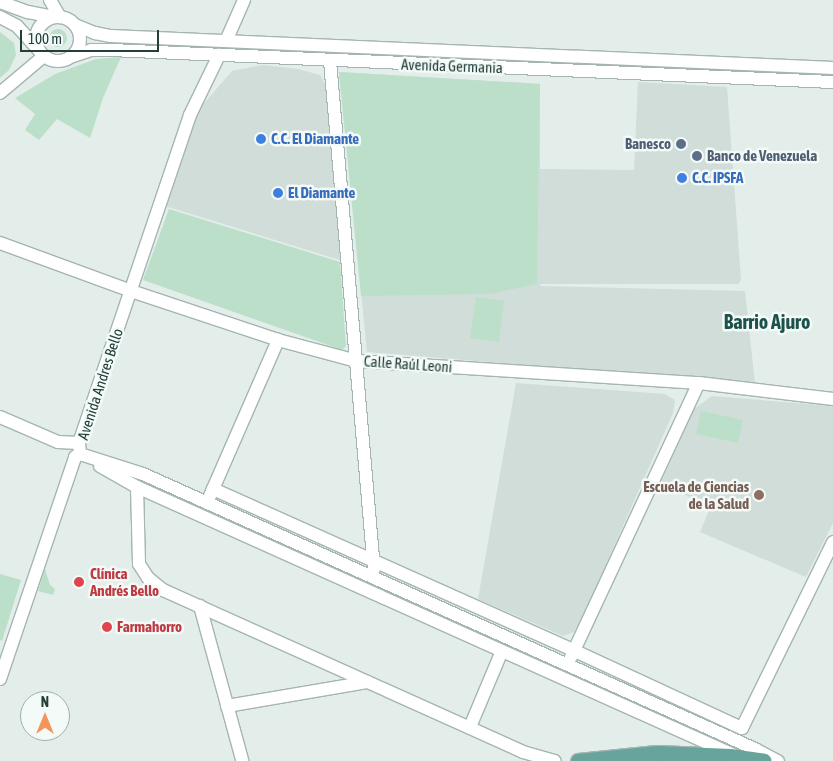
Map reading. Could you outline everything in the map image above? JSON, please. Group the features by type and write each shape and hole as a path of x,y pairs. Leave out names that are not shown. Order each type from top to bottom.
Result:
{"main road":[{"path":"578,761 657,753 764,761"}],"street":[{"path":"50,0 57,17"},
{"path":"226,41 244,0"},
{"path":"0,2 28,12 57,17 75,25 80,41 72,56 56,61 41,52 17,26 0,18"},
{"path":"41,52 36,38 40,27 57,17"},
{"name":"Avenida Germania","path":"75,25 102,35 833,68"},
{"name":"Avenida Germania","path":"72,56 100,50 833,82"},
{"path":"0,93 41,52"},
{"name":"Avenida Andres Bello","path":"0,680 190,115 219,55"},
{"path":"330,61 374,561 373,578"},
{"name":"Calle Raúl Leoni","path":"0,242 131,291 278,340 357,360 699,383 833,399"},
{"path":"207,503 278,340"},
{"path":"566,664 575,651 699,383"},
{"path":"0,417 78,451 143,474 778,761"},
{"path":"78,451 137,488 742,759"},
{"path":"137,488 140,564 148,578 162,590 523,752 555,761"},
{"path":"213,489 742,728 833,542"},
{"path":"200,606 242,760"},
{"path":"470,727 502,651"},
{"path":"227,706 368,682"}],"shaded area":[{"path":"263,65 298,69 320,75 329,91 343,261 165,206 200,108 232,71"},
{"path":"339,72 540,84 540,169 634,170 638,82 727,87 741,280 738,284 541,284 540,286 745,291 755,384 367,352"},
{"path":"516,383 665,394 675,400 673,413 588,605 574,632 563,636 478,599"},
{"name":"Escuela de Ciencias de la Salud","path":"712,396 833,406 833,523 806,577 700,532 710,508 661,482 694,409"}],"green space":[{"path":"54,29 62,29 67,34 65,45 54,47 49,42 49,34"},
{"path":"0,32 14,43 16,55 9,70 0,78"},
{"path":"121,57 103,98 90,138 57,119 39,140 25,130 35,114 15,98 55,74 96,59"},
{"path":"339,72 540,84 537,284 489,294 361,296"},
{"path":"169,209 340,262 346,346 342,350 143,280"},
{"path":"476,297 504,301 499,342 470,338"},
{"path":"701,411 743,420 738,443 696,434"},
{"path":"45,569 50,585 55,589 53,595 38,591"},
{"path":"0,574 21,580 2,641 0,640"}],"place":[{"name":"C.C. El Diamante","path":"261,139"},
{"name":"Banesco","path":"681,144"},
{"name":"Banco de Venezuela","path":"697,156"},
{"name":"C.C. IPSFA","path":"682,178"},
{"name":"El Diamante","path":"278,193"},
{"name":"Escuela de Ciencias de la Salud","path":"759,495"},
{"name":"Clínica Andrés Bello","path":"79,582"},
{"name":"Farmahorro","path":"107,627"}],"district":[{"name":"Barrio Ajuro","path":"767,321"}]}
